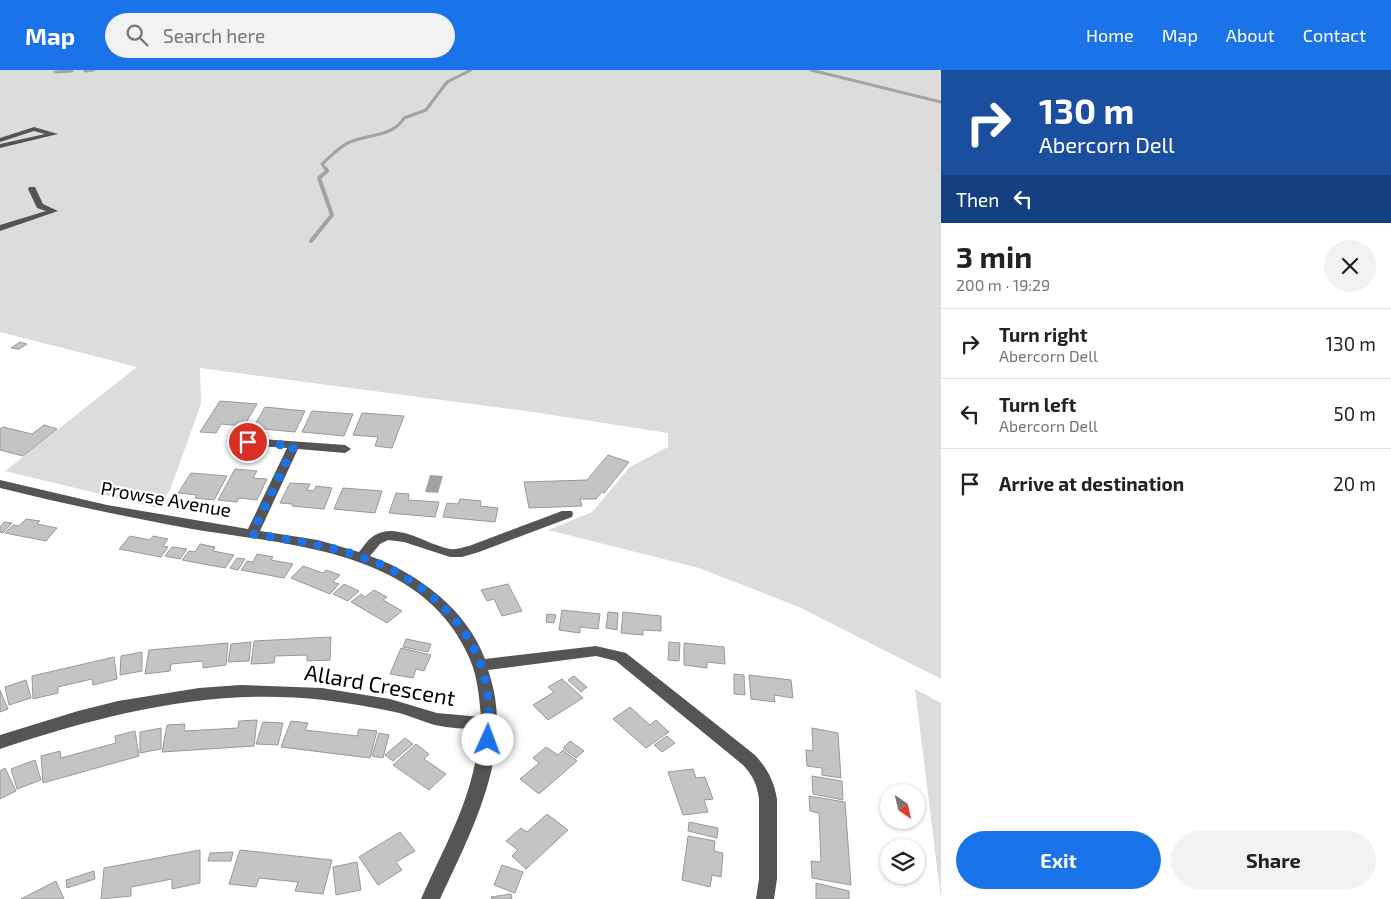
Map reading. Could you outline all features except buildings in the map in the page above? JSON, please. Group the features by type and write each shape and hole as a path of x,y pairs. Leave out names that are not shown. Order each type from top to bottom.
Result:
{"street":[{"path":"0,140 34,129 54,134 0,146"},
{"path":"0,228 54,211 40,206 38,198 32,189"},
{"path":"248,442 345,450"},
{"path":"252,534 294,446"},
{"name":"Prowse Avenue","path":"0,484 62,500 136,515 310,542 362,557 408,579 442,606 469,640 482,665 490,723 486,757 478,789 467,819 430,899"},
{"path":"362,557 375,541 390,536 430,545 450,553 459,553 567,514"},
{"path":"482,665 596,651 621,657 749,760 758,771 766,786 768,800 768,879 765,899"},
{"name":"Allard Crescent","path":"0,742 42,726 112,707 163,699 246,691 322,694 391,706 436,718 462,722 490,723"}],"shaded area":[{"path":"0,70 941,70 941,679 799,607 699,568 548,530 592,512 630,467 668,447 668,433 533,412 200,368 201,404 170,490 158,508 5,471 137,367 0,332"},
{"path":"430,475 443,476 438,493 425,492"},
{"path":"915,689 941,703 941,899"}],"waterway":[{"path":"85,71 94,70"},
{"path":"327,171 322,164 343,146 357,139 387,132 404,118 426,110 447,82 471,70"},
{"path":"811,70 941,102"},
{"path":"55,72 72,71"},
{"path":"311,241 332,215 319,178 327,171"}],"route":[{"path":"248,442 294,446 252,534 310,542 338,549 390,569 424,590 458,623 482,665 490,723 488,740"}]}
